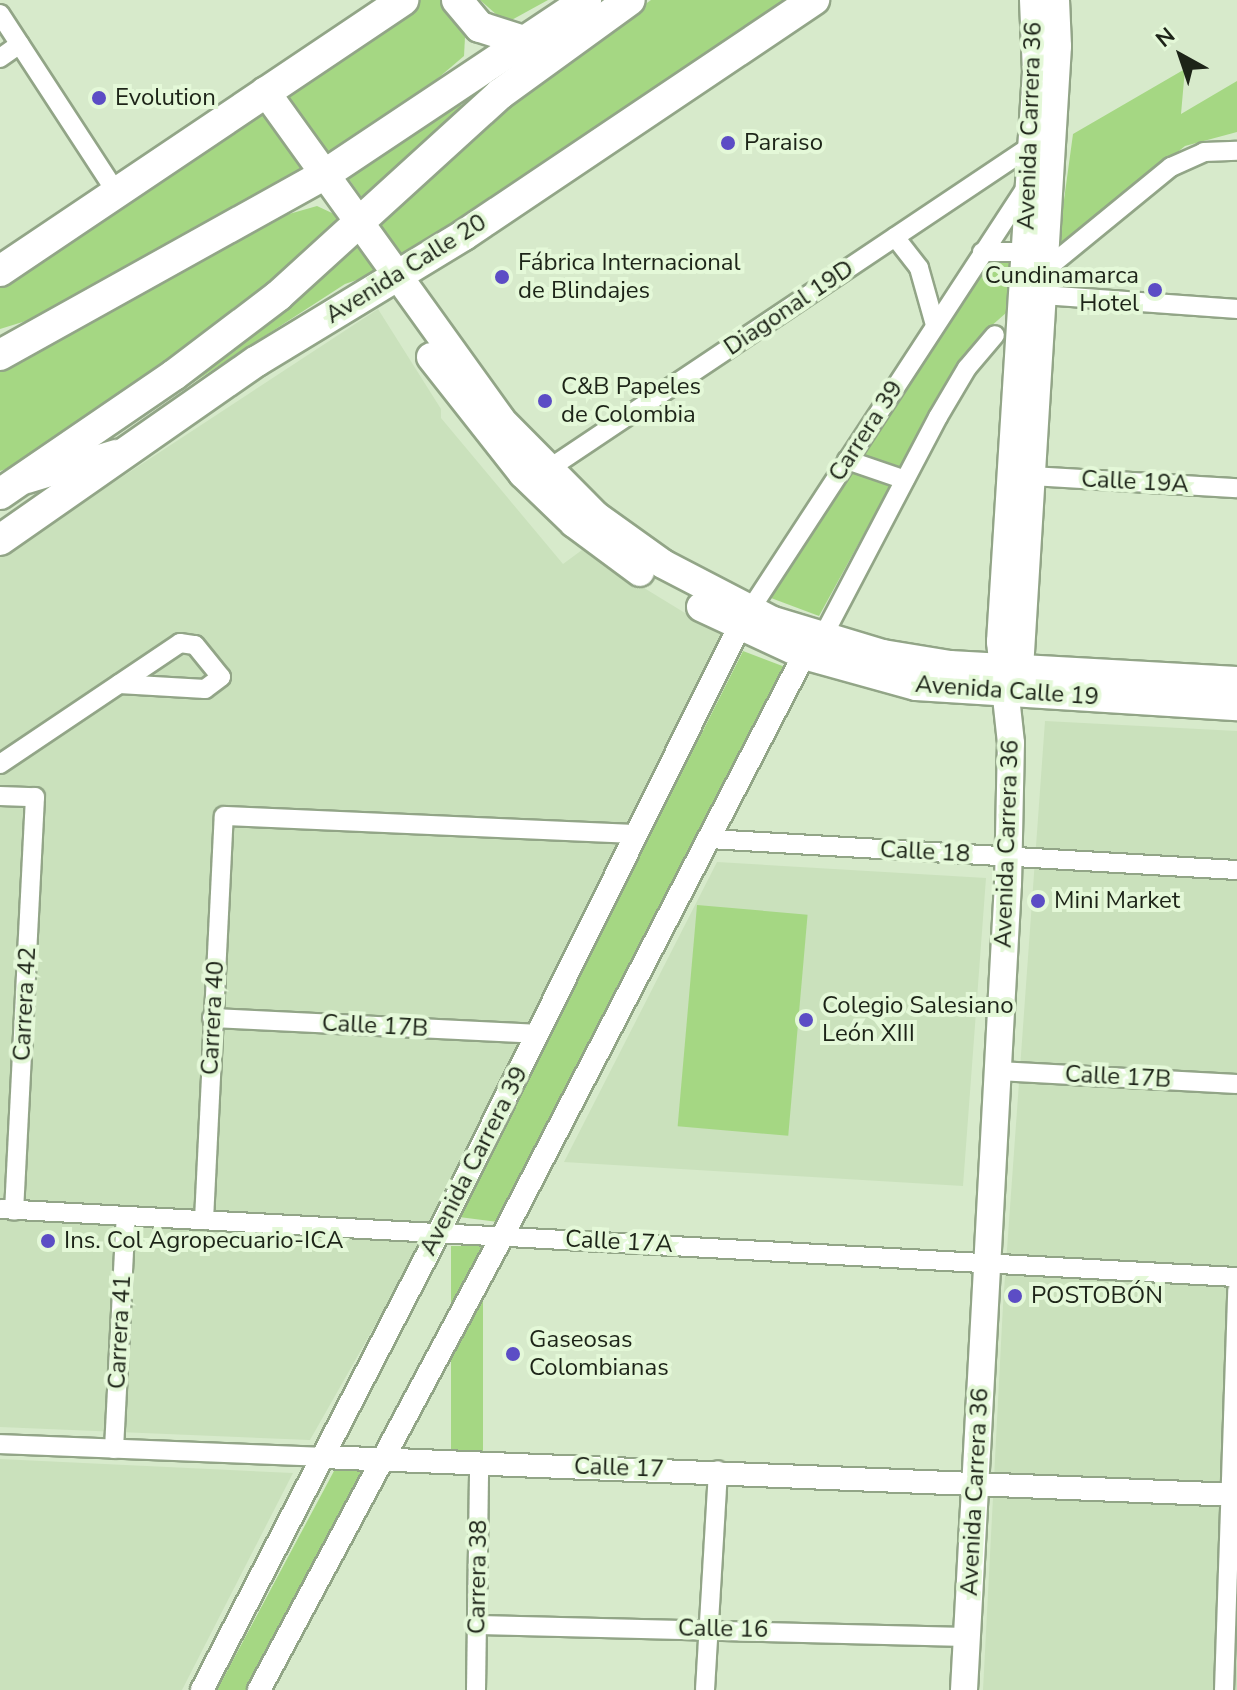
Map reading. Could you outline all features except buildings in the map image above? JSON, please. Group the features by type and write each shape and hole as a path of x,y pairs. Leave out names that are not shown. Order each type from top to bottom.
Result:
{"highway":[{"path":"0,271 403,0"},
{"path":"457,0 486,31 524,41"},
{"path":"0,355 324,175 586,0"},
{"name":"Avenida Calle 20","path":"5,488 197,359 359,224 500,94 630,0"},
{"name":"Avenida Calle 20","path":"0,540 281,345 386,283 814,0"},
{"path":"0,335 56,324"},
{"path":"131,448 197,359"}],"main road":[{"name":"Avenida Carrera 36","path":"1009,677 1032,476 1034,272 1029,184 1033,0"},
{"name":"Avenida Carrera 36","path":"964,1690 998,1071 1011,743 1009,677 1034,272 1058,46 1056,0"},
{"path":"265,91 359,224 396,307 483,429 565,515 642,573 744,619"},
{"path":"386,283 547,470 627,540 744,619"},
{"path":"5,488 131,448"},
{"name":"Avenida Calle 19","path":"744,619 813,646 1009,677 1237,706"},
{"name":"Avenida Calle 19","path":"1009,677 1237,681"}],"street":[{"path":"0,14 116,192"},
{"path":"0,58 20,44"},
{"name":"Diagonal 19D","path":"547,470 1031,146"},
{"path":"1034,272 1171,167 1204,152 1237,151"},
{"name":"Carrera 39","path":"744,619 1029,184"},
{"path":"895,237 919,268 935,325"},
{"path":"982,252 1034,272 1237,309"},
{"path":"259,1690 384,1460 813,646 967,368 995,335"},
{"path":"847,460 905,480"},
{"name":"Calle 19A","path":"1032,476 1237,488"},
{"name":"Avenida Carrera 39","path":"202,1690 439,1232 744,619"},
{"path":"0,764 119,684 189,642 221,677 205,689 119,684"},
{"name":"Carrera 42","path":"0,796 35,797 7,1209"},
{"name":"Carrera 40","path":"204,1220 224,816 637,834"},
{"name":"Calle 18","path":"710,839 1237,870"},
{"name":"Calle 17B","path":"212,1018 537,1034"},
{"name":"Calle 17B","path":"998,1071 1237,1084"},
{"name":"Calle 17A","path":"7,1209 1237,1277"},
{"name":"Carrera 41","path":"114,1449 126,1216"},
{"path":"1224,1690 1234,1495 1237,1290"},
{"name":"Calle 17","path":"0,1444 479,1464 718,1470 1234,1495"},
{"name":"Carrera 38","path":"476,1690 479,1464"},
{"path":"705,1690 718,1470"},
{"name":"Calle 16","path":"478,1625 709,1628 967,1637"}],"shaded area":[{"path":"378,309 441,409 441,418 563,564 582,550 721,635 437,1216 310,1440 0,1427 0,557"},
{"path":"1045,721 1237,731 1237,1690 983,1690 1003,1305"},
{"name":"Colegio Salesiano León XIII","path":"717,862 986,878 963,1186 564,1162"},
{"path":"0,1459 293,1473 182,1690 0,1690"}],"green space":[{"path":"420,0 440,0 465,37 464,56 396,114 326,158 282,94"},
{"path":"480,0 548,0 506,23"},
{"path":"651,0 795,0 404,266 378,225 501,110"},
{"path":"1185,69 1181,114 1237,81 1237,132 1185,146 1057,251 1073,134"},
{"path":"458,101 465,110 365,202 346,175"},
{"path":"259,108 304,172 42,316 0,329 0,279"},
{"path":"317,206 347,220 192,346 22,464 0,471 0,367 282,216"},
{"path":"356,246 377,273 345,284 191,384"},
{"path":"1005,257 1016,259 1015,305 981,335 942,391 819,616 771,598 970,284 990,264"},
{"path":"743,651 785,667 498,1222 459,1217"},
{"path":"697,905 808,915 788,1136 678,1126"},
{"path":"451,1246 483,1246 483,1461 451,1461"},
{"path":"363,1469 246,1690 217,1690 334,1471"}],"place":[{"name":"Evolution","path":"99,98"},
{"name":"Paraiso","path":"728,143"},
{"name":"Fábrica Internacional de Blindajes","path":"502,277"},
{"name":"Cundinamarca Hotel","path":"1155,290"},
{"name":"C&B Papeles de Colombia","path":"545,401"},
{"name":"Mini Market","path":"1038,901"},
{"name":"Colegio Salesiano León XIII","path":"806,1020"},
{"name":"Ins. Col Agropecuario-ICA","path":"48,1241"},
{"name":"POSTOBÓN","path":"1015,1296"},
{"name":"Gaseosas Colombianas","path":"513,1354"}]}
